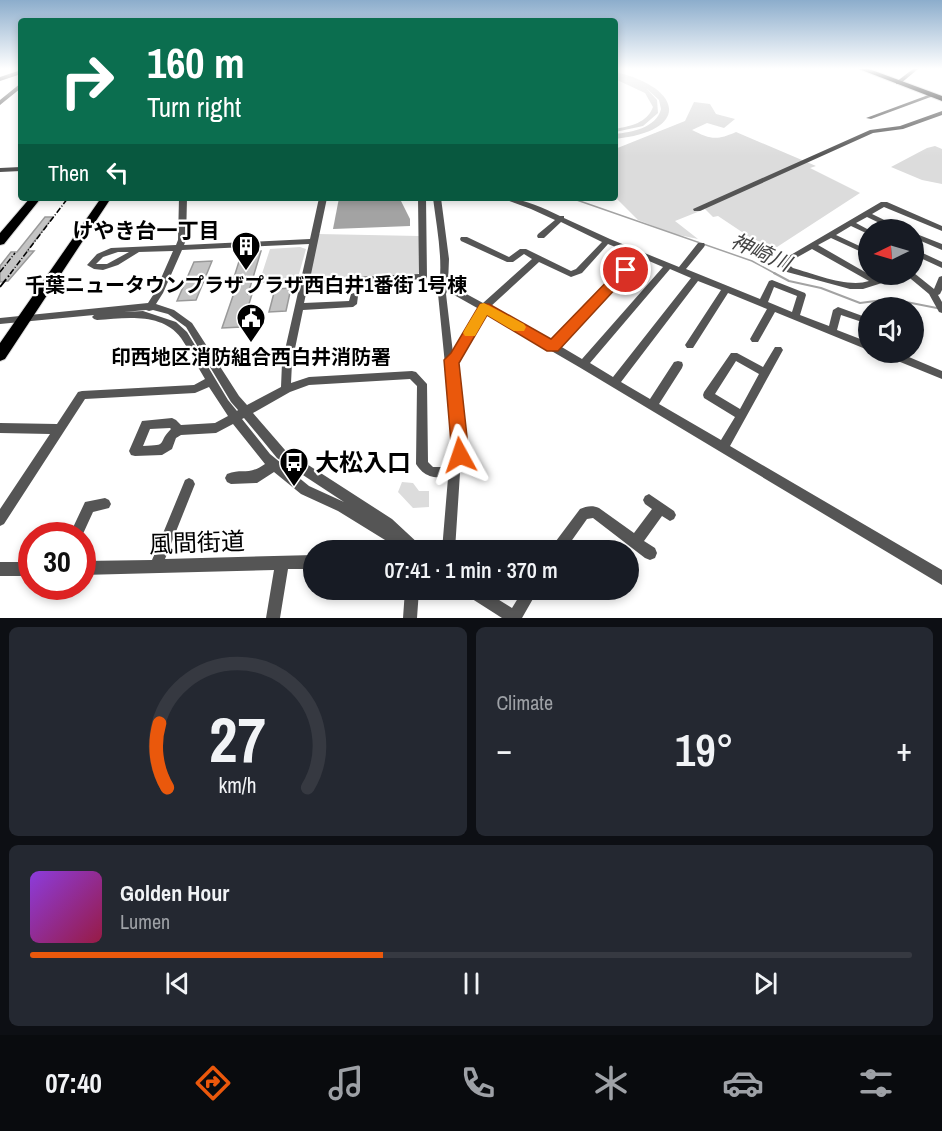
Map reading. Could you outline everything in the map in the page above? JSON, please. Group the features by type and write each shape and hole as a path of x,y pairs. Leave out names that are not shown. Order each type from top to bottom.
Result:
{"highway":[{"path":"0,241 33,201"},
{"path":"0,355 21,320 104,201"}],"street":[{"path":"869,118 925,98"},
{"path":"697,209 872,131 901,128 942,113"},
{"path":"0,178 4,170"},
{"path":"147,310 179,248 183,232 183,201"},
{"path":"286,389 287,363 322,201"},
{"path":"304,282 423,277 422,201"},
{"path":"437,201 442,235 444,285 442,294 460,455 454,473 450,540"},
{"path":"513,201 561,219 640,255 858,342"},
{"path":"865,285 850,286 790,270 781,263 884,204 942,229"},
{"path":"866,214 877,219"},
{"path":"541,236 561,219"},
{"path":"850,223 858,227"},
{"path":"831,235 858,248"},
{"path":"464,239 510,260 523,251 571,274 579,271 607,241"},
{"path":"924,239 942,247"},
{"path":"137,250 104,267 97,268 91,265 96,257 104,252 128,248 137,250 313,241"},
{"path":"680,270 701,245"},
{"path":"812,245 858,271"},
{"path":"553,347 640,255"},
{"path":"924,257 942,265"},
{"path":"451,360 456,357 484,308 538,258"},
{"path":"583,364 668,266"},
{"path":"614,382 697,277"},
{"path":"932,292 937,292 942,279"},
{"path":"755,339 768,305 772,283 802,296 795,316"},
{"path":"444,285 614,382 942,578"},
{"path":"923,285 932,292 942,310"},
{"path":"690,345 726,289"},
{"path":"299,307 353,304 354,296"},
{"path":"147,310 180,330 211,381 241,415 281,454 388,523 405,540"},
{"path":"0,321 42,316 147,310 171,312 189,325 235,399 241,415 266,458 305,490 342,507 398,540"},
{"path":"832,331 838,310 858,317"},
{"path":"723,448 778,350"},
{"path":"741,415 708,395 734,356 764,372"},
{"path":"914,363 942,375"},
{"path":"652,405 678,365"},
{"path":"179,430 216,428 286,389 309,381 412,375 422,384 422,464 431,472 454,473"},
{"path":"0,520 82,395 195,389 211,381"},
{"path":"0,428 60,429"},
{"path":"231,478 257,477 274,465"},
{"path":"156,566 189,484"},
{"path":"638,540 665,511 649,500"},
{"path":"82,522 89,506 105,504"},
{"path":"565,540 585,513 595,512 633,540"},
{"path":"639,544 650,553"},
{"path":"273,618 282,562"},
{"name":"風間街道","path":"96,568 303,562"},
{"path":"0,569 18,569"},
{"path":"410,618 411,600"},
{"path":"486,600 514,618 525,600"}],"shaded area":[{"path":"648,98 657,100 658,113 643,126 618,131 618,128 643,120 653,107"},
{"path":"657,98 665,98 669,108 667,118 657,127 640,134 618,138 618,133 642,128 654,121 661,109"},
{"path":"694,102 710,104 716,114 735,119 724,128 707,123 692,130 713,138 736,132 816,166 810,168 860,193 777,247 754,240 718,216 713,217 705,209 675,221 698,239 674,234 638,220 618,200 618,148 685,121"},
{"path":"935,146 942,149 942,184 922,180 891,167 927,148"},
{"path":"338,201 401,201 410,219 410,226 333,229"},
{"path":"318,234 419,236 419,273 416,275 311,280 308,277"},
{"path":"300,247 306,249 297,281 259,283 270,249"},
{"path":"402,482 413,483 419,491 429,491 429,507 413,508 398,492"}],"building":[{"path":"45,217 53,217 27,251 34,251 8,281 0,282 0,266 11,252 17,252"},
{"path":"261,251 248,294 252,294 242,327 222,328 235,290 230,290 242,252"},
{"path":"212,261 196,300 177,301 194,262"},
{"path":"291,288 286,311 269,312 275,289"}],"waterway":[{"name":"神崎川","path":"580,201 752,261 776,274"},
{"name":"神崎川","path":"774,273 789,281 821,288 860,303 891,299 942,309"}],"railway":[{"path":"10,274 66,201"},
{"path":"0,272 15,253"},
{"path":"0,287 11,273"}],"slow traffic":[{"path":"470,333 484,308 519,327"}],"place":[{"name":"千葉ニュータウンプラザプラザ西白井1番街 1号棟","path":"246,272"},
{"name":"印西地区消防組合西白井消防署","path":"251,344"},
{"name":"大松入口","path":"294,488"}],"district":[{"name":"けやき台一丁目","path":"146,230"}],"route":[{"path":"460,455 451,360 456,357 484,308 553,347 626,270"}]}
